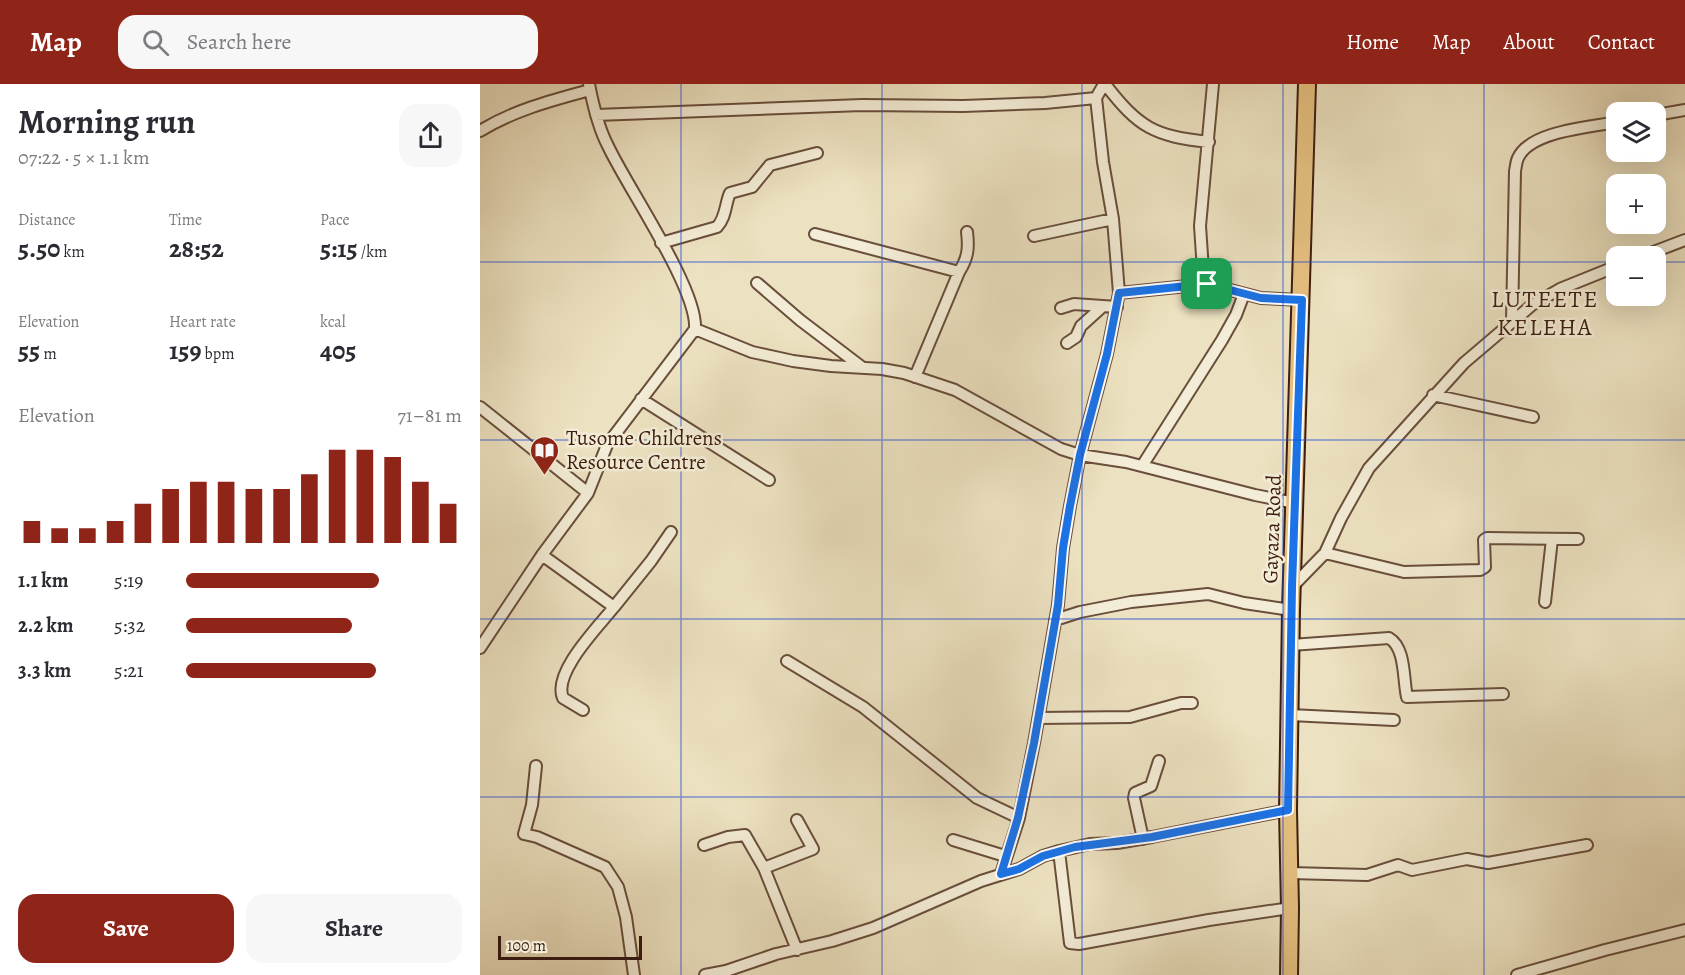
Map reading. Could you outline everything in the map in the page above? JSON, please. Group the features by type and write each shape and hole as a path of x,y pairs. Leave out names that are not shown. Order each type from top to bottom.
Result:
{"main road":[{"name":"Gayaza Road","path":"1289,975 1288,810 1291,610 1307,84"}],"street":[{"path":"1001,874 1018,818 1039,718 1058,605 1063,548 1080,455 1119,293 1113,219 1103,162 1096,98 1105,84 1132,117 1149,128 1179,138 1209,142"},
{"path":"1207,284 1203,270 1200,226 1213,84"},
{"path":"480,131 493,123 590,87 596,115 607,145 662,243 689,297 696,320 695,329 608,445 588,493 542,555 480,648"},
{"path":"596,115 862,105 963,106 1045,103 1096,98"},
{"path":"1666,113 1685,110"},
{"path":"1512,321 1515,171 1518,157 1537,139 1606,124"},
{"path":"662,243 717,227 723,221 725,205 730,193 752,188 770,165 817,153"},
{"path":"1034,236 1113,219"},
{"path":"915,377 959,272 966,261 969,248 967,232"},
{"path":"815,234 959,272"},
{"path":"1666,247 1685,240"},
{"path":"1292,587 1325,554 1341,518 1369,468 1464,363 1532,305 1560,289 1606,270"},
{"path":"757,283 800,320 864,369"},
{"path":"1119,293 1207,284 1261,298 1302,300"},
{"path":"1142,466 1222,340 1236,315 1244,294"},
{"path":"1061,308 1074,304 1116,307"},
{"path":"1067,343 1076,337 1081,326 1102,307"},
{"path":"695,329 752,352 793,361 882,369 915,377 955,390 1061,449 1295,503"},
{"path":"1434,395 1533,417"},
{"path":"641,399 769,480"},
{"path":"480,407 588,493"},
{"path":"583,710 563,698 561,682 575,656 651,561 671,532"},
{"path":"1325,554 1404,572 1480,570 1485,567 1484,540 1487,538 1578,539"},
{"path":"1545,602 1552,538"},
{"path":"542,555 614,607"},
{"path":"1055,620 1080,612 1131,602 1208,594 1244,603 1291,610"},
{"path":"1291,645 1389,638 1397,645 1407,697 1503,694"},
{"path":"787,661 863,707 977,798 1018,818"},
{"path":"1039,718 1130,717 1181,703 1191,703"},
{"path":"1290,715 1394,720"},
{"path":"1143,839 1134,798 1135,793 1151,786 1159,760"},
{"path":"536,766 532,805 524,834 537,837 605,867 618,887 626,916 634,975"},
{"path":"705,975 726,971 776,954 832,941 873,928 1059,851 1090,844 1143,839 1288,810"},
{"path":"764,868 813,849 798,820"},
{"path":"704,845 728,837 746,835 764,868 797,950"},
{"path":"952,840 1005,856"},
{"path":"1290,873 1367,875 1398,865 1412,870 1467,859 1488,863 1587,845"},
{"path":"1059,851 1070,943 1079,944 1290,908"},
{"path":"1517,975 1685,930"}],"place":[{"name":"Tusome Childrens Resource Centre","path":"545,476"}],"district":[{"name":"LUTEETE KELEHA","path":"1545,313"}],"route":[{"path":"1207,284 1261,298 1302,300 1292,587 1288,810 1152,837 1075,847 1043,856 1019,869 1001,874 1018,818 1034,743 1058,605 1063,548 1070,506 1080,455 1107,354 1119,293 1207,284"}]}
